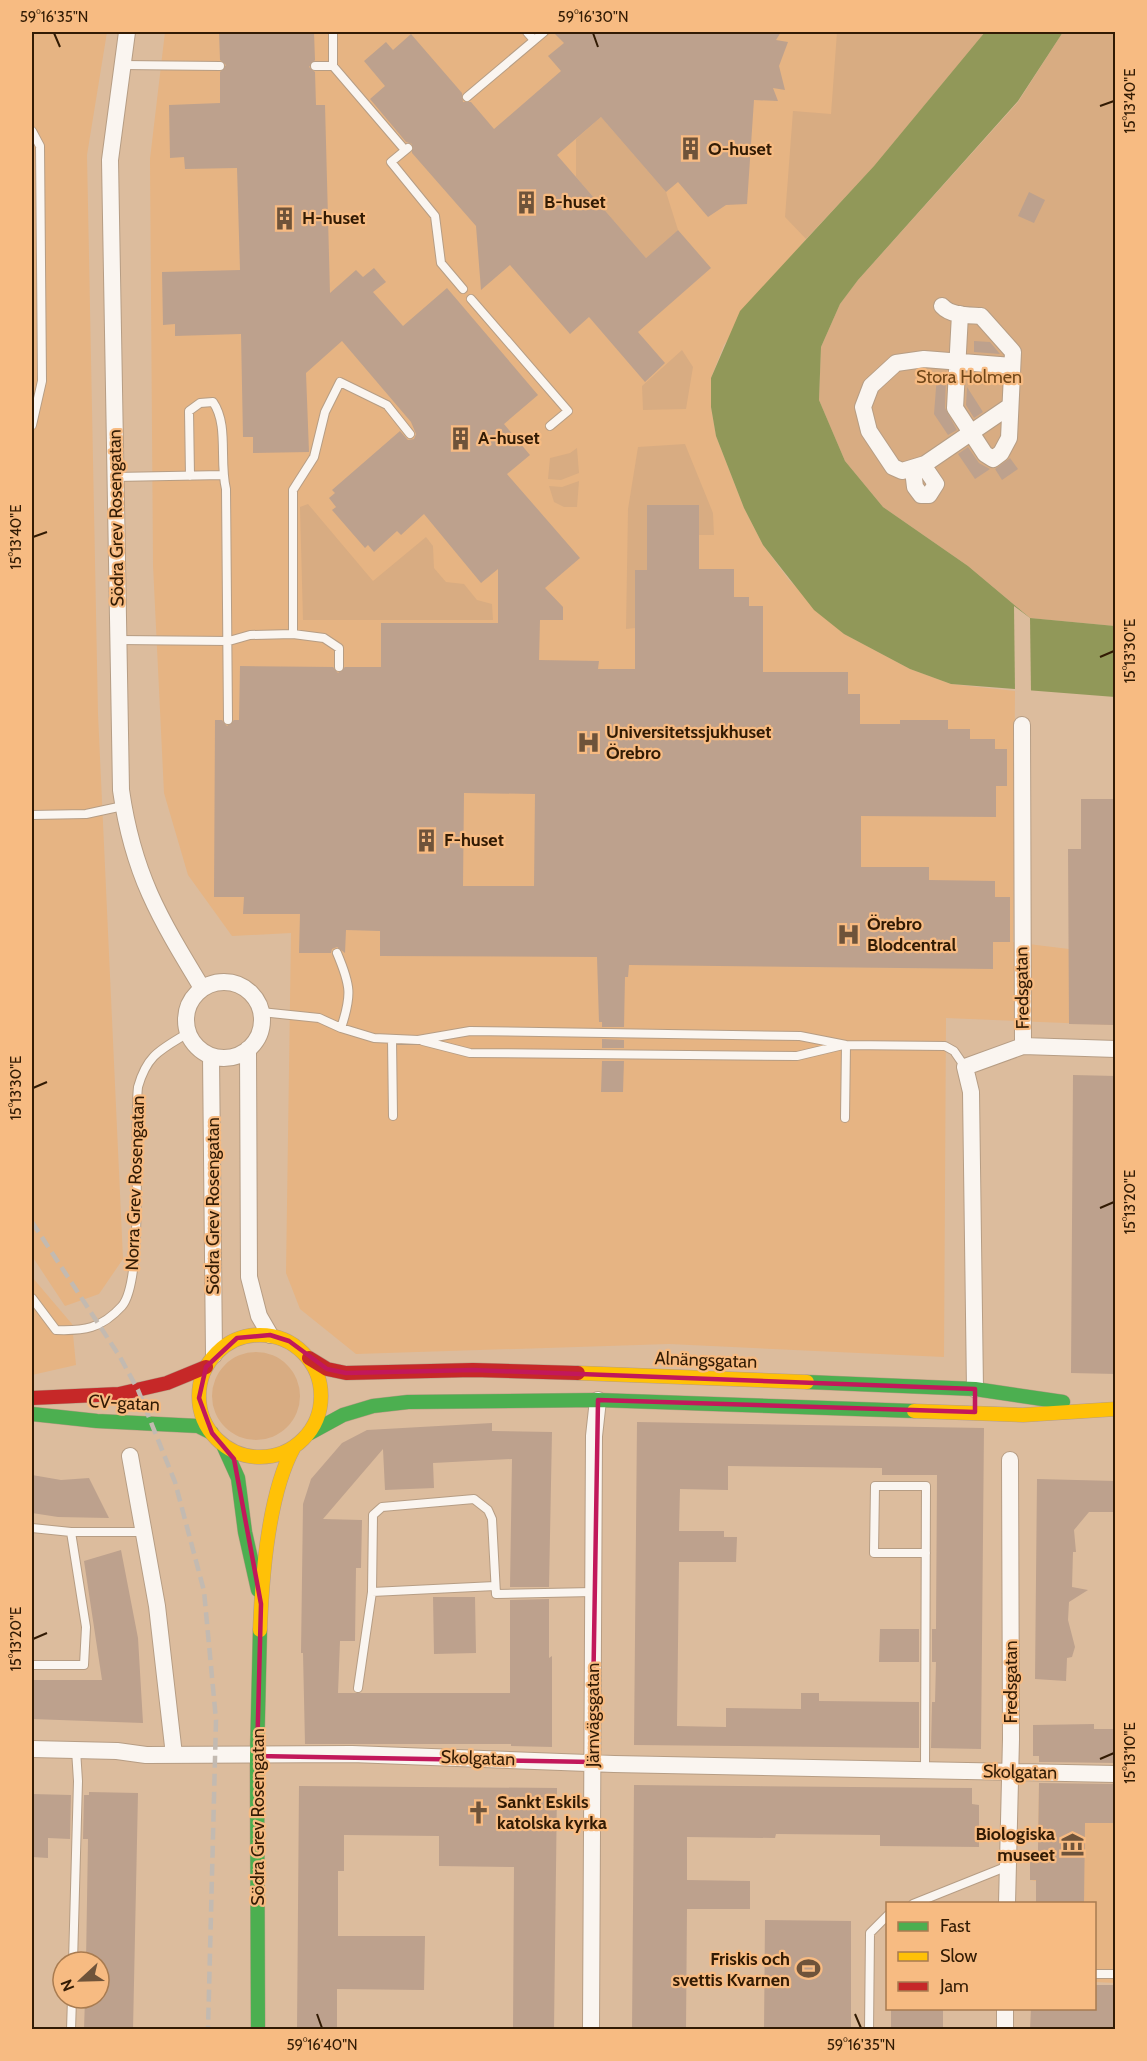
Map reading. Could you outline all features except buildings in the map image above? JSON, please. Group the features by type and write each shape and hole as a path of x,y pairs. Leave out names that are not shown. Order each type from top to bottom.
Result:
{"main road":[{"path":"270,1335 289,1341 309,1358 317,1372 322,1397 320,1410 310,1433 294,1447 276,1456 256,1458 224,1447 212,1433 203,1417 199,1398 211,1361 237,1338 270,1335"},
{"name":"Alnängsgatan","path":"309,1358 327,1369 346,1373 474,1370 975,1389 1110,1409"},
{"name":"CV-gatan","path":"32,1398 119,1394 166,1383 211,1361"},
{"path":"597,1374 598,1401"},
{"path":"975,1389 975,1412"},
{"name":"Alnängsgatan","path":"310,1433 343,1415 372,1406 408,1402 598,1401 1023,1415 1110,1409"},
{"name":"CV-gatan","path":"32,1414 97,1421 198,1426 212,1433"},
{"name":"Södra Grev Rosengatan","path":"224,1447 234,1459 242,1488 242,1512 250,1564 261,1604"},
{"name":"Södra Grev Rosengatan","path":"258,2030 257,1756 261,1604 274,1503 284,1465 294,1447"}],"street":[{"name":"Södra Grev Rosengatan","path":"127,32 110,160 123,806 132,852 156,912 202,988"},
{"path":"942,306 946,310 960,314 981,316 1013,352 1009,438 1001,453 993,459 985,454 969,433 955,408 960,314"},
{"path":"1010,406 918,467 902,471 893,467 869,431 864,419 866,397 871,386 896,363 909,359 1012,366"},
{"name":"Fredsgatan","path":"964,1067 1023,1046 1022,725"},
{"path":"223,981 240,985 253,996 261,1012 259,1035 248,1049 233,1057 211,1056 198,1048 188,1033 188,1008 202,988 223,981"},
{"path":"1023,1046 1116,1049"},
{"name":"Södra Grev Rosengatan","path":"248,1049 249,1277 259,1316 270,1335"},
{"name":"Södra Grev Rosengatan","path":"211,1056 211,1361"},
{"path":"964,1067 971,1092 975,1389"},
{"name":"Järnvägsgatan","path":"591,2030 594,1436 598,1401"},
{"path":"130,1456 159,1617 174,1755"},
{"name":"Fredsgatan","path":"1007,1902 1010,1771 1010,1460"},
{"name":"Skolgatan","path":"32,1749 174,1755 352,1754 1116,1774"},
{"path":"1005,2010 1005,2030"}],"lane":[{"path":"333,32 333,66 406,149 392,162 435,216 441,263 463,289"},
{"path":"527,32 534,40"},
{"path":"467,98 544,32"},
{"path":"121,65 220,66"},
{"path":"315,66 333,66"},
{"path":"32,131 40,146 42,381 32,425"},
{"path":"471,299 568,411 550,426"},
{"path":"293,634 293,490 314,457 325,412 339,382 387,405 410,434"},
{"path":"190,476 189,411 200,403 213,402 221,414 222,475 226,489 230,641 228,720"},
{"path":"115,477 222,475"},
{"path":"118,640 230,641 250,635 293,634 324,638 339,648 339,667"},
{"path":"32,815 86,814 123,806"},
{"path":"337,953 349,981 348,1004 341,1028"},
{"path":"261,1012 319,1018 363,1036 418,1040 470,1053 797,1056 846,1045"},
{"path":"418,1040 470,1031 800,1036 846,1045 945,1046 954,1051 964,1067"},
{"name":"Norra Grev Rosengatan","path":"32,1298 56,1330 83,1331 96,1326 122,1305 132,1284 135,1270 138,1088 143,1068 155,1053 188,1033"},
{"path":"392,1039 393,1116"},
{"path":"845,1118 846,1045"},
{"path":"925,1770 926,1554 926,1486 875,1486 874,1553 926,1554"},
{"path":"358,1688 372,1592 373,1515 382,1507 474,1499 488,1510 492,1519 496,1594 593,1592"},
{"path":"32,1528 71,1532 145,1532"},
{"path":"32,1665 84,1665 86,1627 71,1532"},
{"path":"372,1592 495,1586"},
{"path":"73,1950 78,1781 76,1750"},
{"path":"918,1902 1008,1866"},
{"path":"869,2030 870,1933 886,1917"},
{"path":"1096,1974 1116,1974"},
{"path":"71,2030 72,2010"}],"highlighted area":[{"path":"270,1335 289,1341 327,1369 346,1373 473,1370 975,1389 975,1412 598,1400 592,1762 257,1756 261,1604 234,1459 212,1433 199,1398 206,1367 237,1338"}],"shaded area":[{"path":"32,32 107,32 87,155 98,714 123,1259 99,1294 65,1306 32,1256"},
{"name":"Universitetssjukhuset Örebro","path":"165,32 985,32 874,166 806,239 724,345 711,378 711,407 716,436 744,508 763,545 789,580 844,634 910,669 951,684 1015,691 1013,942 1069,949 1115,948 1115,1025 946,1018 944,1357 669,1344 356,1354 300,1309 286,1273 291,933 232,936 188,875 164,793 153,565 150,159"},
{"path":"985,32 1063,32 1018,101 858,280 840,304 821,347 819,400 845,461 883,507 968,566 1030,618 1115,626 1115,697 951,684 910,669 844,634 814,610 763,545 744,508 716,436 711,407 711,378 740,311 874,166"},
{"path":"32,1277 72,1324 76,1365 32,1375"},
{"path":"1039,1787 1115,1788 1115,1983 1096,1982 1096,1902 1036,1902 1036,1881 1030,1880 1030,1852 1038,1851"}],"green space":[{"path":"837,32 985,32 874,166 806,239 785,217 793,111 831,114"},
{"name":"Stora Holmen","path":"1063,32 1115,32 1115,626 1030,618 968,566 883,507 845,461 819,400 821,347 840,304 858,280 1018,102"},
{"path":"601,117 666,192 678,230 646,258 576,177 576,139"},
{"path":"682,350 693,367 686,409 643,410 642,386"},
{"path":"685,444 713,513 714,535 699,535 699,505 647,505 647,570 635,570 635,628 626,629 628,509 638,447"},
{"path":"577,448 579,473 561,480 548,479 550,458 570,453"},
{"path":"579,481 577,507 564,507 554,502 549,486 562,487"},
{"path":"308,504 373,581 426,537 433,546 434,568 446,582 464,584 477,600 492,604 493,620 303,620 300,507"},
{"path":"256,1352 273,1355 287,1365 297,1379 300,1396 297,1413 287,1427 273,1437 256,1440 239,1437 225,1427 215,1413 212,1396 215,1379 225,1365 239,1355"}],"pier":[{"path":"1014,606 1030,618 1031,692 1015,691"}],"railway":[{"path":"32,1222 120,1357 138,1390 175,1482 204,1591 216,1720 208,2030"}],"traffic: fast":[{"path":"807,1382 975,1389 1063,1402"},
{"path":"310,1433 343,1415 373,1406 408,1402 598,1400 914,1411"},
{"path":"32,1414 97,1421 198,1426 212,1433"},
{"path":"224,1447 238,1478 245,1532 258,1590"},
{"path":"258,2030 257,1756 260,1630"}],"traffic: slow":[{"path":"260,1335 283,1339 303,1353 317,1373 321,1396 317,1419 303,1439 283,1453 260,1457 237,1453 217,1439 203,1419 199,1396 203,1373 217,1353 237,1339 260,1335"},
{"path":"578,1373 807,1382"},
{"path":"914,1411 1023,1415 1116,1409"},
{"path":"260,1630 262,1585 272,1511 285,1466 294,1447"}],"traffic: jam":[{"path":"309,1358 327,1369 346,1373 473,1370 578,1373"},
{"path":"32,1398 119,1394 167,1383 206,1367"}],"place":[{"name":"O-huset","path":"690,149"},
{"name":"B-huset","path":"526,202"},
{"name":"H-huset","path":"284,218"},
{"name":"A-huset","path":"460,438"},
{"name":"Universitetssjukhuset Örebro","path":"588,742"},
{"name":"F-huset","path":"426,840"},
{"name":"Örebro Blodcentral","path":"849,934"},
{"name":"Sankt Eskils katolska kyrka","path":"479,1812"},
{"name":"Biologiska museet","path":"1073,1844"},
{"name":"Friskis och svettis Kvarnen","path":"808,1969"}]}
